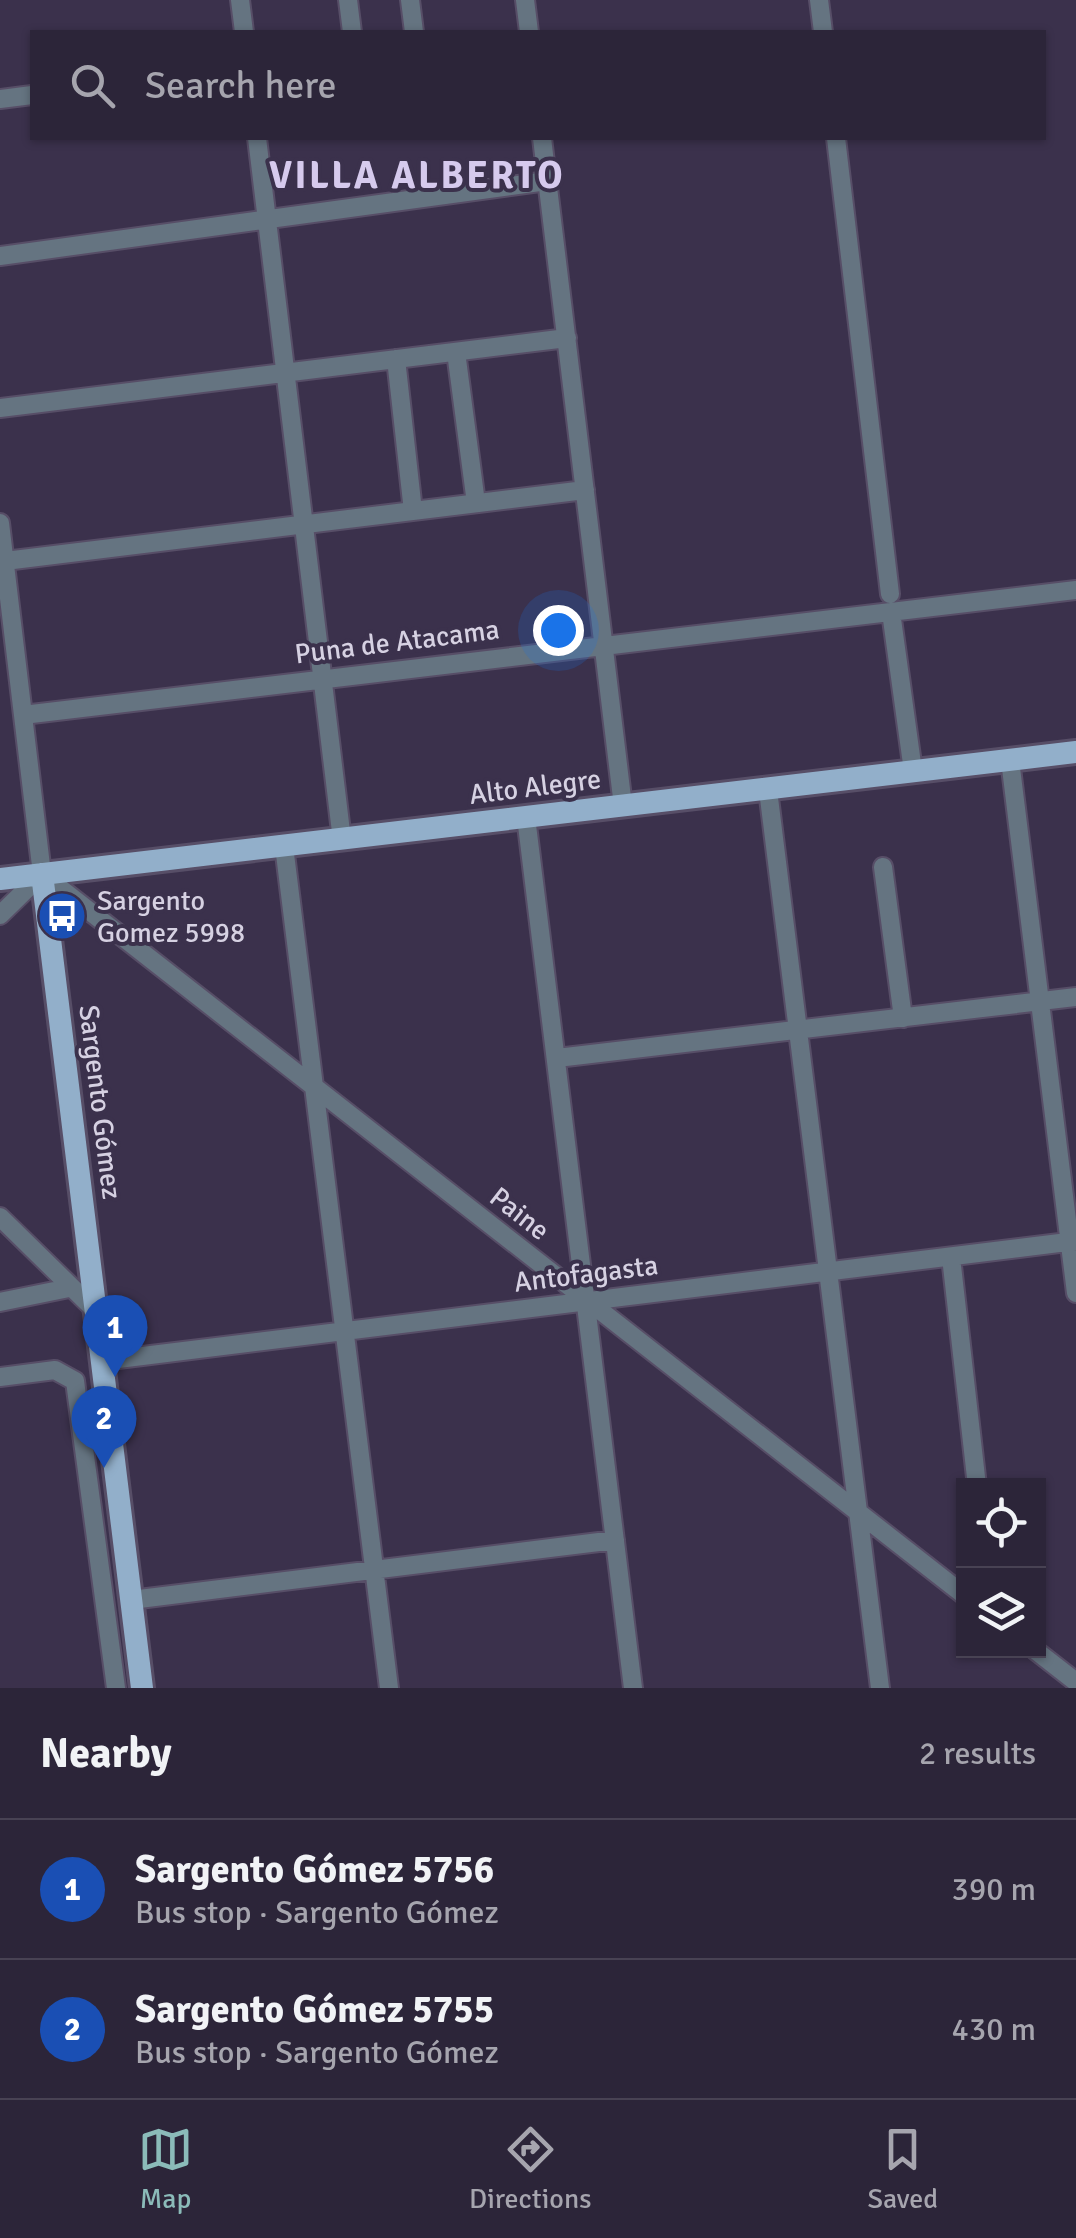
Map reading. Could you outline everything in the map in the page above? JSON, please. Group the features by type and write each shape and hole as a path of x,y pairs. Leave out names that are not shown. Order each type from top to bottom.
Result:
{"main road":[{"name":"Alto Alegre","path":"0,878 1076,752"},
{"name":"Sargento Gómez","path":"42,874 142,1688"}],"street":[{"path":"240,0 244,30"},
{"path":"348,0 352,30"},
{"path":"410,0 414,30"},
{"path":"524,0 529,30"},
{"path":"820,0 823,30"},
{"path":"0,99 30,95"},
{"path":"257,140 342,840"},
{"path":"542,140 623,806"},
{"path":"836,140 890,603 914,771"},
{"path":"0,256 268,222 547,180"},
{"path":"0,408 566,338"},
{"path":"456,352 476,504"},
{"path":"396,359 413,511"},
{"path":"5,561 585,490"},
{"name":"Sargento Gómez","path":"0,523 10,683 22,715 42,874"},
{"name":"Puna de Atacama","path":"22,715 604,644 890,603 1076,590"},
{"path":"1010,760 1073,1242 1076,1293"},
{"path":"768,790 880,1688"},
{"path":"526,817 634,1688"},
{"path":"284,846 389,1688"},
{"path":"883,867 903,1018"},
{"path":"0,915 42,874"},
{"name":"Paine","path":"42,874 956,1590"},
{"path":"556,1058 1076,997"},
{"path":"1055,1120 1076,1117"},
{"path":"0,1218 97,1312"},
{"name":"Antofagasta","path":"102,1361 1073,1242"},
{"path":"950,1257 976,1478"},
{"path":"0,1302 69,1288"},
{"path":"0,1377 55,1370 75,1381 116,1688"},
{"path":"131,1600 615,1540"},
{"path":"1045,1658 1076,1682"}],"place":[{"name":"Sargento Gomez 5998","path":"62,916"},
{"name":"Sargento Gómez 5756","path":"115,1377"},
{"name":"Sargento Gómez 5755","path":"104,1468"}],"district":[{"name":"VILLA ALBERTO","path":"417,175"}]}
